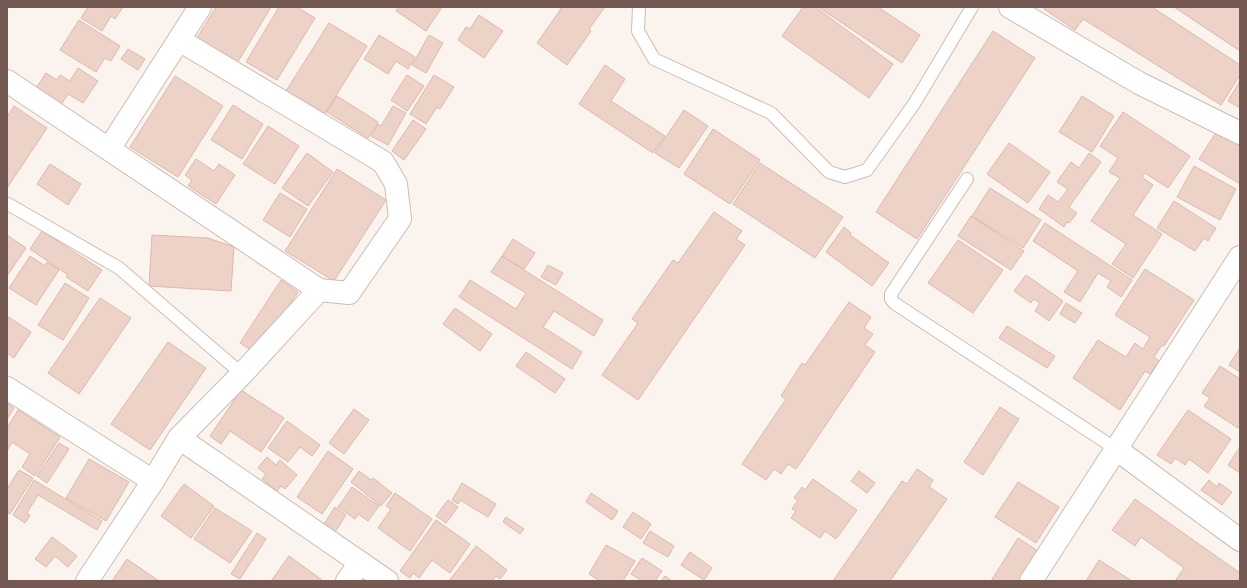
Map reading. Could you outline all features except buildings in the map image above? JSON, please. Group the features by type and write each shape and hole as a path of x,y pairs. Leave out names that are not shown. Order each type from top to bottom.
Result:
{"street":[{"path":"109,149 200,7"},
{"path":"1010,7 1139,83 1240,133"},
{"path":"7,81 319,290 349,293 400,219 396,184 383,162 179,40"},
{"path":"1031,581 1116,449 1233,283 1240,257"},
{"path":"87,581 153,481 179,438 242,374 319,290"},
{"path":"7,388 153,481"},
{"path":"179,438 387,581"},
{"path":"1116,449 1240,540"},
{"path":"347,581 360,563"}],"lane":[{"path":"639,7 638,31 654,59 770,113 829,172 845,177 867,170 914,104 972,7"},
{"path":"968,179 891,294 891,299 1116,449"},
{"path":"8,204 119,268 242,374"}]}
